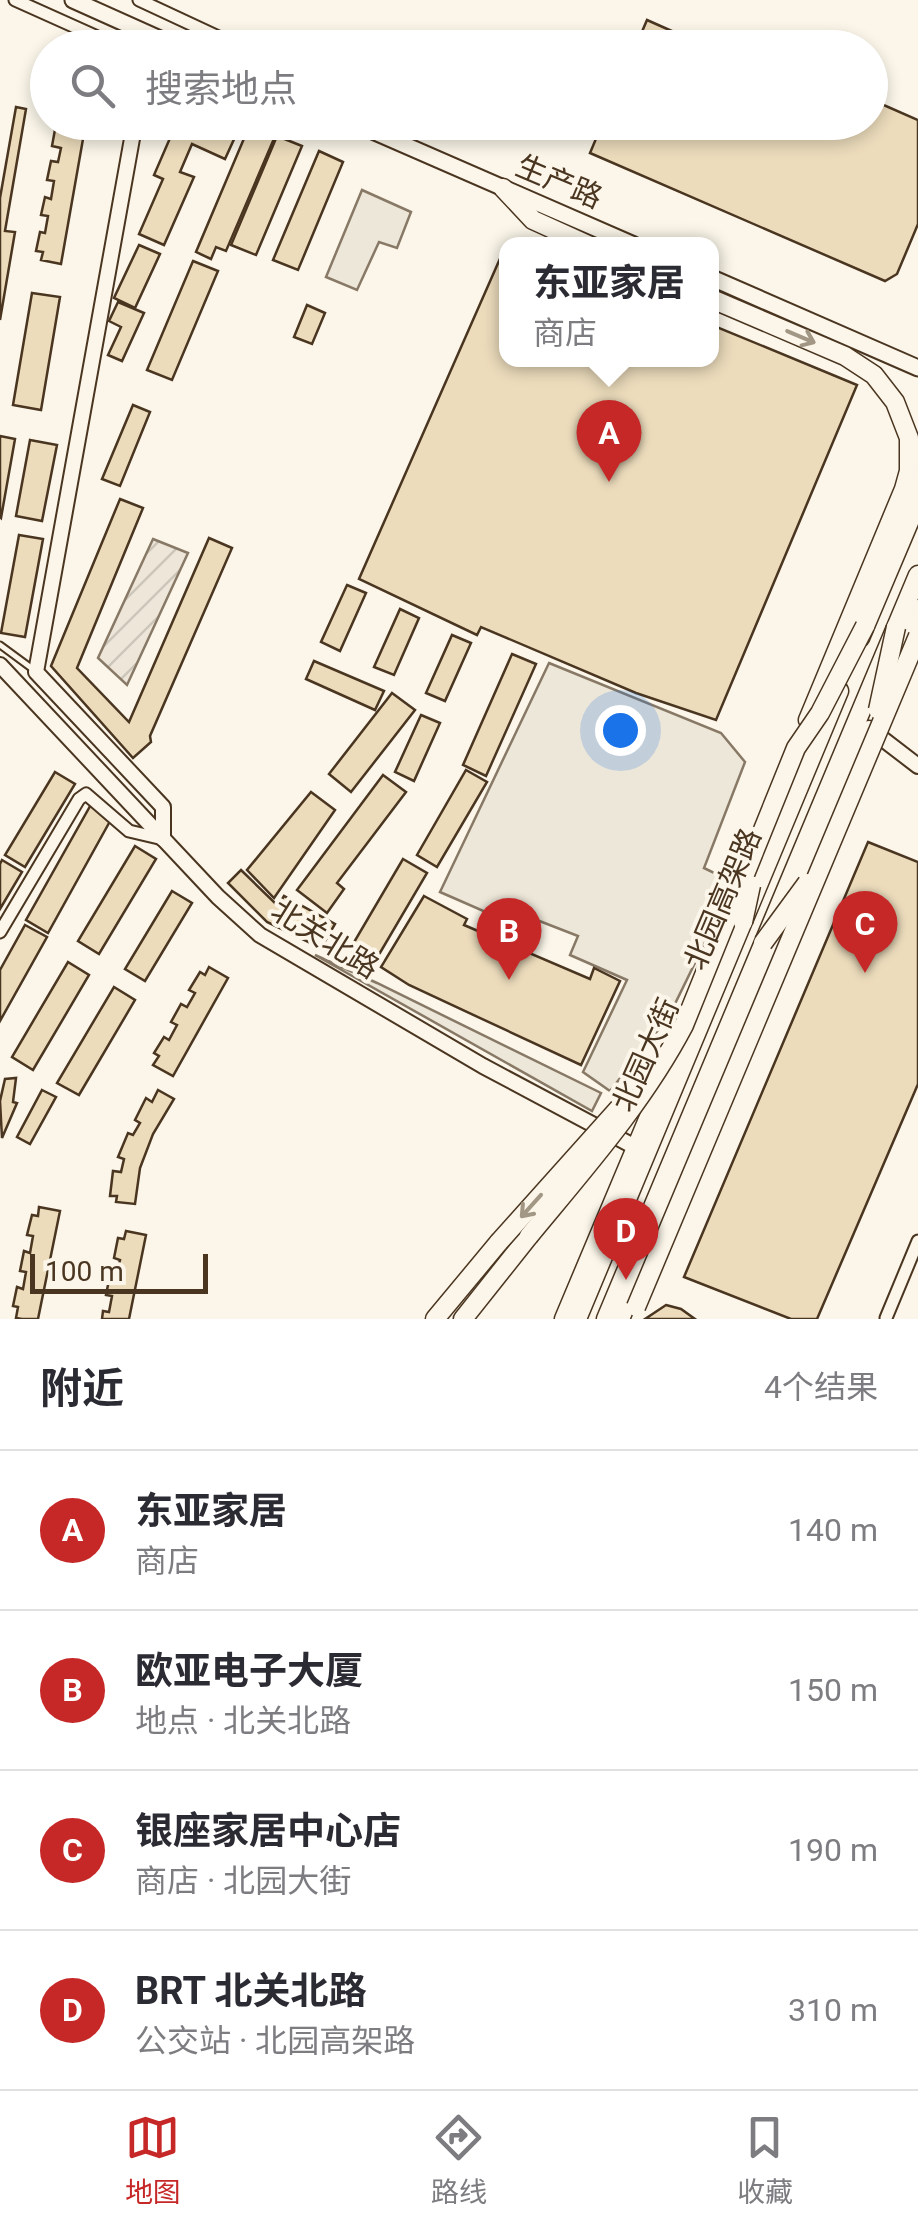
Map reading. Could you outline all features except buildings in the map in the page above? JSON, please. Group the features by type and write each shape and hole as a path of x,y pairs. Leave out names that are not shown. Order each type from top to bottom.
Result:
{"main road":[{"path":"74,0 140,30"},
{"name":"生产路","path":"393,140 618,237"},
{"path":"502,188 532,220 572,237"},
{"path":"719,281 918,368"},
{"path":"463,1319 645,1094 684,1025 909,471 909,438 895,402 863,366 719,302"},
{"name":"北园大街","path":"564,1319 732,934 918,481"},
{"name":"北园高架路","path":"577,1319 918,501"},
{"name":"北园高架路","path":"606,1319 918,574"},
{"path":"620,1319 918,609"},
{"path":"796,748 820,713 864,626"},
{"path":"869,754 896,627"},
{"path":"633,1315 918,636"},
{"path":"743,922 765,822"},
{"path":"763,943 828,854"},
{"path":"436,1319 640,1084 684,1025"}],"street":[{"path":"15,0 82,30"},
{"path":"139,0 203,30"},
{"path":"0,932 78,799 86,794 129,831 163,839 163,807 36,672 132,140"},
{"name":"北关北路","path":"0,665 163,839 260,935 484,1066 636,1147"},
{"path":"870,729 918,766"},
{"path":"886,1318 918,1241"}],"lane":[{"path":"0,645 36,672"}],"shaded area":[{"path":"362,190 411,212 397,248 379,242 357,290 326,277"},
{"path":"153,539 188,553 127,685 98,658"},
{"path":"549,663 721,733 745,762 704,868 731,881 713,926 669,1016 610,1091 583,1072 627,980 570,955 578,936 524,915 520,927 440,892"},
{"path":"315,955 601,1093 592,1111"}],"place":[{"name":"东亚家居","path":"609,482"},
{"name":"银座家居中心店","path":"865,973"},
{"name":"欧亚电子大厦","path":"509,980"},
{"name":"BRT 北关北路","path":"626,1280"}]}
